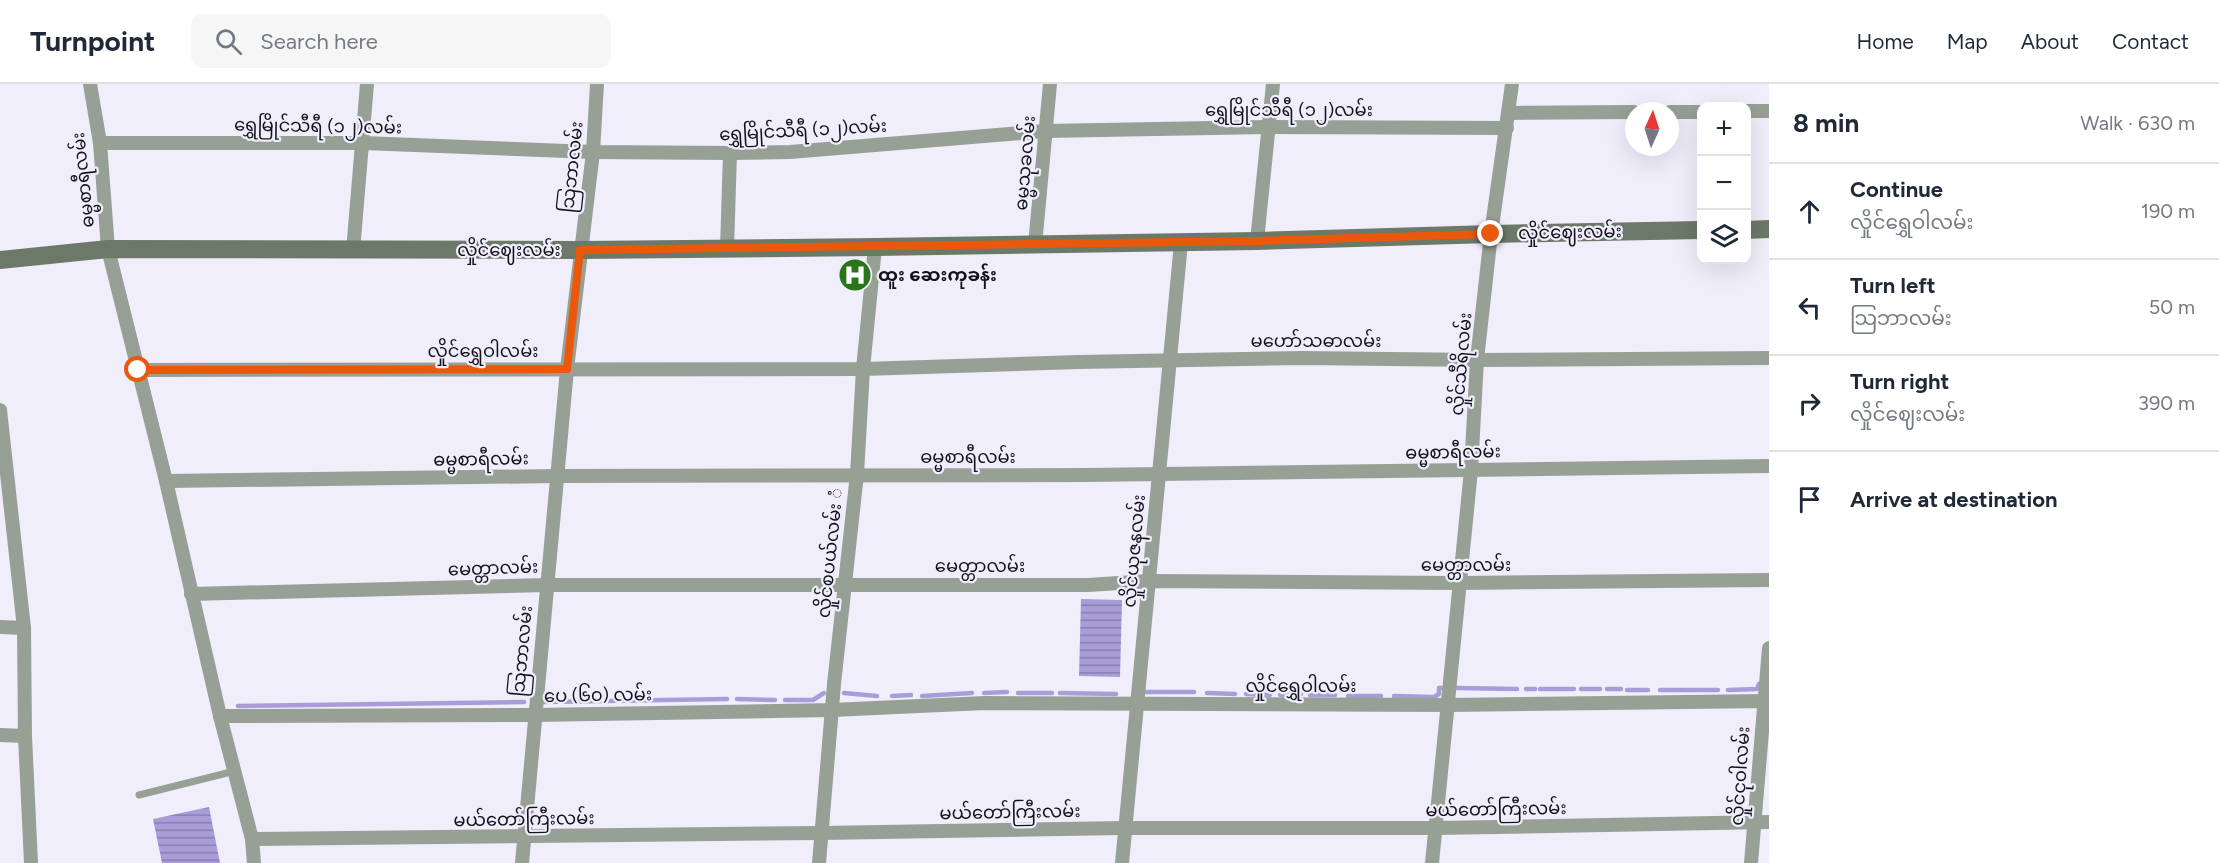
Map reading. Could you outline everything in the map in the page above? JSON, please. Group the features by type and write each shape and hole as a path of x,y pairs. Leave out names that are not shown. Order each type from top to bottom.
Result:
{"street":[{"name":"ဓမ္မစာရီလမ်း","path":"90,84 100,143 108,249 166,481 220,716 252,839 254,863"},
{"path":"352,250 367,84"},
{"name":"သြဘာလမ်း","path":"522,863 567,369 593,152 597,84"},
{"name":"ဓမ္မသုခလမ်း","path":"1035,245 1050,84"},
{"path":"1257,241 1273,84"},
{"name":"လှိုင်သီရိလမ်း","path":"1432,863 1471,470 1477,360 1491,234 1512,84"},
{"path":"1751,111 1769,111"},
{"path":"1509,113 1625,112"},
{"path":"1679,112 1697,112"},
{"name":"ရွှေမြိုင်သီရီ (၁၂)လမ်း","path":"100,143 363,143 593,152 730,153 790,152 1045,131 1507,128"},
{"path":"727,249 730,153"},
{"path":"1751,230 1769,229"},
{"name":"လှိုင်ဈေးလမ်း","path":"0,260 108,249 727,249 1181,243 1697,230"},
{"name":"လှိုင်ယုဇနလမ်း","path":"1122,863 1181,243"},
{"name":"လှိုင်စပယ်လမ်း ံ","path":"819,863 832,710 857,474 863,369 874,247"},
{"name":"မဟော်သဓာလမ်း","path":"863,369 1303,358 1477,360 1769,358"},
{"name":"လှိုင်ရွှေဝါလမ်း","path":"138,370 863,369"},
{"path":"0,410 5,506 24,628 25,736 31,863"},
{"name":"ဓမ္မစာရီလမ်း","path":"166,481 857,474 1087,475 1158,472 1769,466"},
{"name":"မေတ္တာလမ်း","path":"191,594 547,585 1088,585 1150,580 1459,583 1769,580"},
{"path":"0,627 24,628"},
{"name":"လှိုင်ငုဝါလမ်း","path":"1751,863 1762,822 1765,693 1769,648"},
{"name":"လှိုင်ရွှေဝါလမ်း","path":"832,710 985,703 1138,704 1449,695 1765,693"},
{"name":"ပေ (၆၀) လမ်း","path":"220,716 832,710"},
{"path":"0,735 25,736"},
{"name":"မယ်တော်ကြီးလမ်း","path":"252,839 1124,828 1436,828 1762,822"}],"lane":[{"path":"139,795 235,771"}],"shaded area":[{"path":"1081,599 1122,600 1120,677 1079,676"},
{"path":"209,807 220,863 162,863 153,819"}],"waterway":[{"path":"1728,690 1757,689 1759,684"},
{"path":"1394,696 1434,697 1439,694 1439,688 1442,688"},
{"path":"1457,688 1517,689"},
{"path":"1526,689 1535,689"},
{"path":"1540,689 1574,689"},
{"path":"1581,689 1600,689"},
{"path":"1607,689 1621,689"},
{"path":"1627,690 1648,690"},
{"path":"1660,690 1718,690"},
{"path":"984,693 1007,692"},
{"path":"1146,692 1194,692"},
{"path":"785,700 813,700 824,693"},
{"path":"844,693 877,696"},
{"path":"922,696 972,693"},
{"path":"1018,693 1052,693"},
{"path":"1060,693 1116,694"},
{"path":"1207,693 1235,694"},
{"path":"1246,694 1270,695"},
{"path":"1280,695 1301,694"},
{"path":"892,696 911,695"},
{"path":"1310,695 1335,695"},
{"path":"1348,696 1381,696"},
{"path":"543,702 727,699"},
{"path":"737,699 775,700"},
{"path":"238,706 524,702"}],"place":[{"name":"ထူး ဆေးကုခန်း","path":"855,275"}],"route":[{"path":"138,370 567,369 580,250 1257,241 1491,234"}]}
